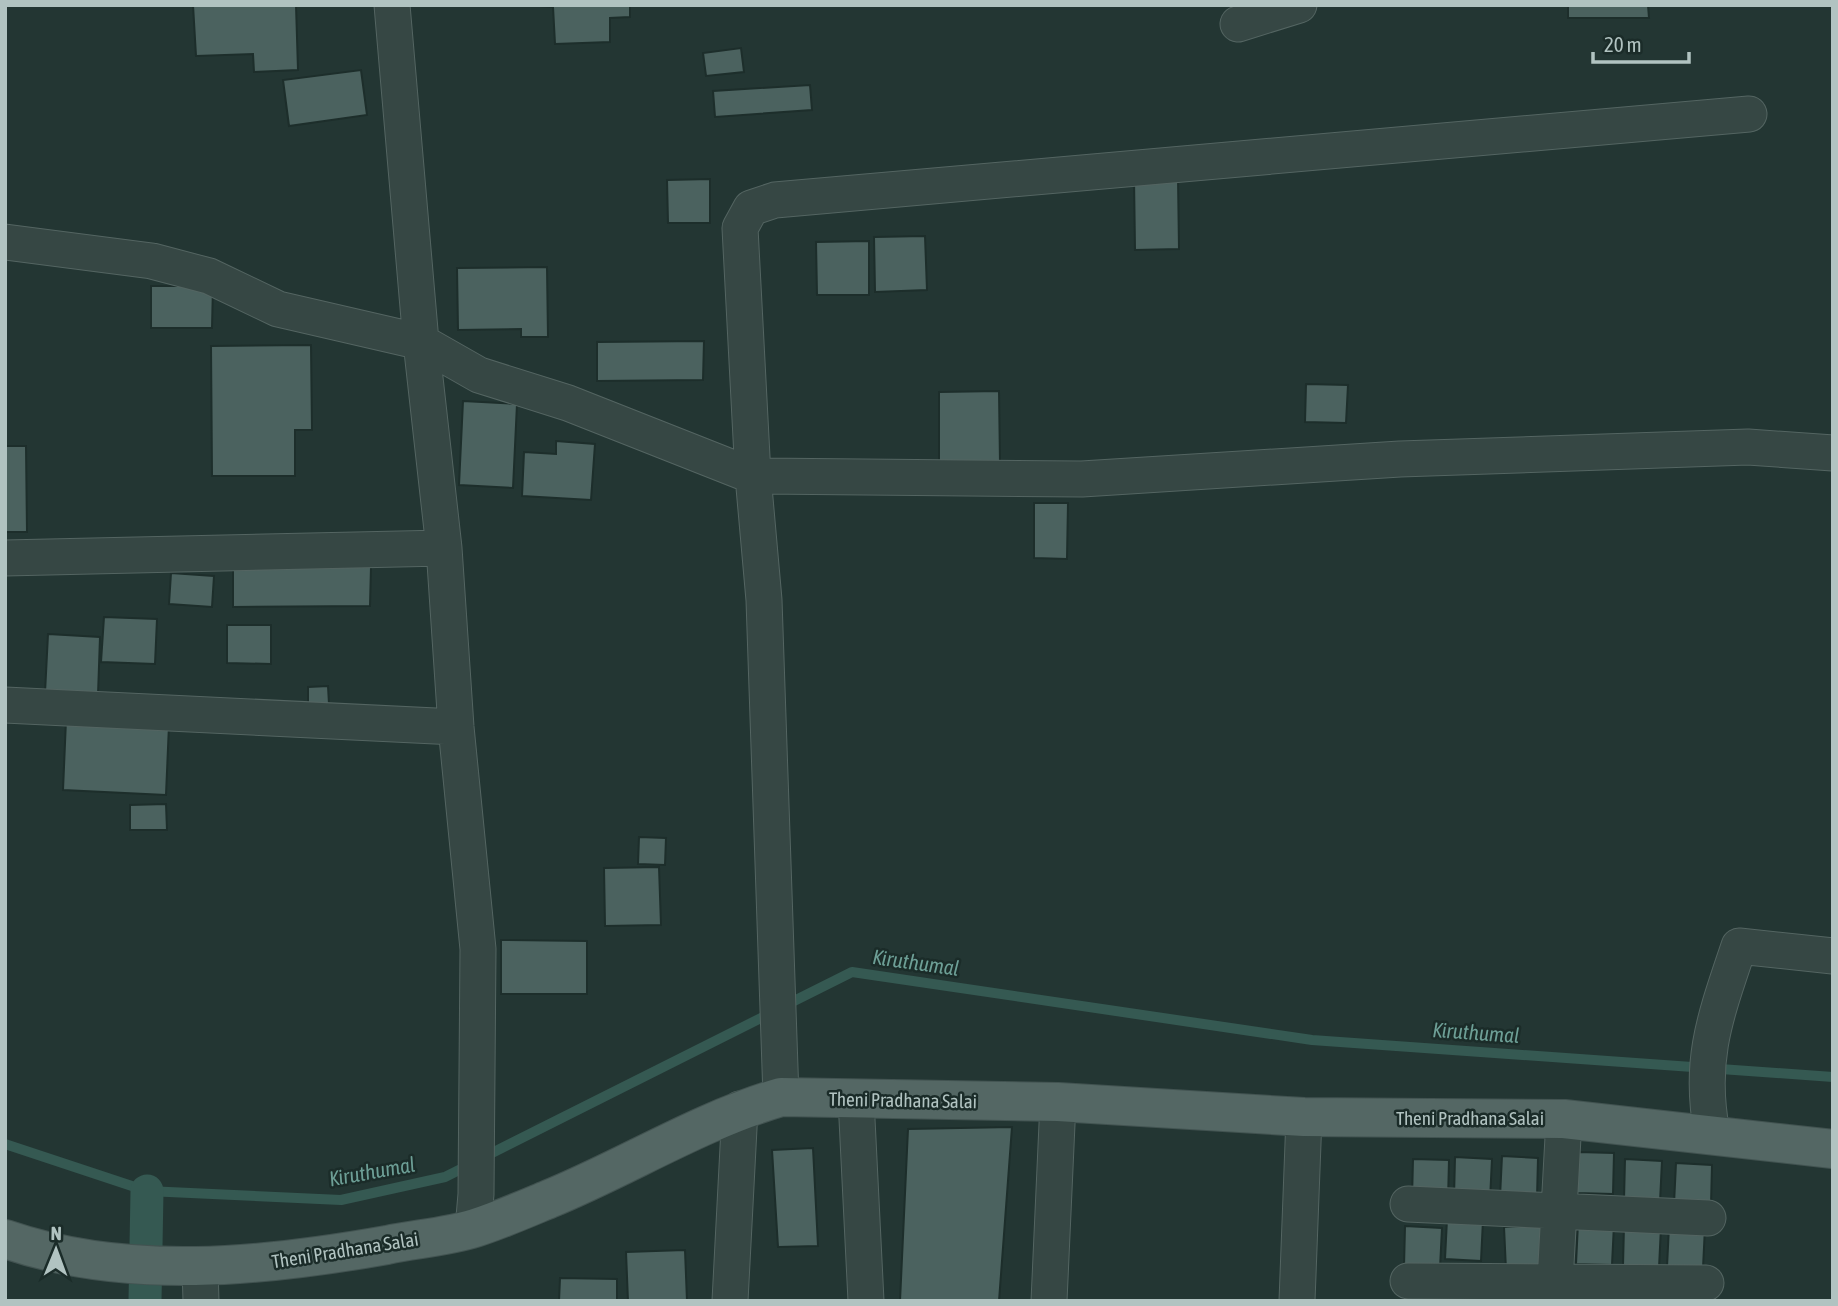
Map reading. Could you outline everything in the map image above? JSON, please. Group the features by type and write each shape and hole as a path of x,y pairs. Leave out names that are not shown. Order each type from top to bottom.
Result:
{"main road":[{"name":"Theni Pradhana Salai","path":"5,1239 34,1249 88,1258 201,1284 312,1259 474,1212 551,1198 740,1109 781,1081 856,1099 1058,1102 1304,1117 1564,1119 1709,1116 1833,1149"}],"street":[{"path":"392,5 421,342 444,548 456,727 478,949 474,1212"},
{"path":"1238,24 1299,5"},
{"path":"781,1081 764,600 752,476 740,228 751,208 775,200 1749,114"},
{"path":"5,242 152,261 209,276 278,309 421,342 479,375 568,402 752,476 1083,479 1400,459 1748,447 1833,453"},
{"path":"5,558 444,548"},
{"path":"5,705 456,727"},
{"path":"1709,1116 1711,1030 1739,946 1833,956"},
{"path":"856,1099 866,1301"},
{"path":"1049,1301 1058,1102"},
{"path":"730,1301 740,1109"},
{"path":"1297,1301 1304,1117"},
{"path":"1554,1292 1564,1119"},
{"path":"1408,1204 1708,1218"},
{"path":"1408,1281 1554,1292 1706,1283"}],"building":[{"path":"193,5 296,5 298,70 254,72 253,54 196,56"},
{"path":"526,5 630,5 630,17 610,18 610,42 555,44 553,7"},
{"path":"1568,5 1648,5 1649,18 1568,18"},
{"path":"741,48 744,72 706,76 703,53"},
{"path":"361,70 367,115 289,126 283,80"},
{"path":"810,85 812,110 715,117 713,91"},
{"path":"1178,177 1179,249 1135,250 1134,178"},
{"path":"710,179 710,223 668,223 667,180"},
{"path":"925,236 927,290 875,292 874,237"},
{"path":"869,241 869,295 817,295 816,242"},
{"path":"547,267 548,337 521,337 521,329 458,330 457,268"},
{"path":"151,286 213,286 212,328 151,328"},
{"path":"704,341 703,380 597,381 597,342"},
{"path":"311,345 312,430 295,430 295,476 212,476 211,346"},
{"path":"1306,384 1348,385 1346,423 1305,422"},
{"path":"999,391 1000,463 939,464 939,392"},
{"path":"463,401 517,404 513,488 459,485"},
{"path":"556,441 595,444 591,500 522,496 524,452 556,454"},
{"path":"5,446 26,446 27,532 5,532"},
{"path":"1034,503 1068,503 1067,559 1034,558"},
{"path":"233,567 371,567 370,606 233,607"},
{"path":"171,573 214,576 212,607 169,604"},
{"path":"104,617 157,619 155,664 101,662"},
{"path":"227,625 271,625 271,664 227,663"},
{"path":"48,634 100,637 98,695 45,693"},
{"path":"328,686 329,704 308,704 308,687"},
{"path":"66,720 169,725 166,795 63,790"},
{"path":"166,804 167,830 130,830 130,805"},
{"path":"639,837 666,838 665,865 638,864"},
{"path":"659,867 661,925 605,926 604,868"},
{"path":"501,940 587,941 587,994 501,994"},
{"path":"1012,1127 999,1301 900,1301 908,1129"},
{"path":"813,1148 818,1246 778,1247 772,1150"},
{"path":"1578,1152 1614,1153 1613,1194 1576,1193"},
{"path":"1502,1156 1538,1158 1537,1198 1500,1197"},
{"path":"1455,1157 1492,1159 1490,1200 1454,1198"},
{"path":"1413,1159 1449,1160 1448,1201 1412,1199"},
{"path":"1625,1159 1662,1161 1660,1202 1624,1200"},
{"path":"1676,1163 1712,1165 1711,1205 1674,1204"},
{"path":"1447,1219 1483,1220 1481,1261 1445,1259"},
{"path":"1578,1223 1614,1224 1612,1265 1576,1264"},
{"path":"1543,1225 1545,1268 1506,1270 1504,1227"},
{"path":"1624,1225 1661,1227 1659,1268 1623,1266"},
{"path":"1405,1226 1442,1228 1440,1268 1404,1267"},
{"path":"1669,1226 1705,1227 1703,1268 1667,1267"},
{"path":"685,1250 687,1301 628,1301 626,1252"},
{"path":"560,1278 617,1279 617,1301 559,1301"},
{"path":"1463,1292 1464,1301 1404,1301 1404,1297"}],"waterway":[{"name":"Kiruthumal","path":"784,1006 852,972 1312,1040 1833,1077"},
{"name":"Kiruthumal","path":"484,1157 771,1013"},
{"name":"Kiruthumal","path":"5,1144 147,1191 341,1200 445,1177 471,1164"},
{"path":"145,1301 147,1191"}]}
